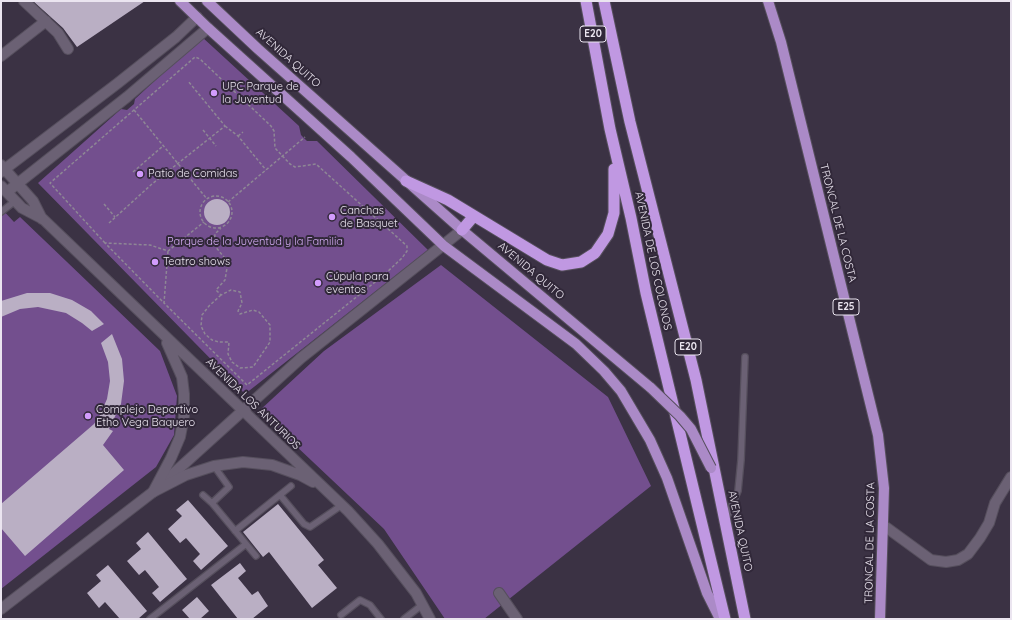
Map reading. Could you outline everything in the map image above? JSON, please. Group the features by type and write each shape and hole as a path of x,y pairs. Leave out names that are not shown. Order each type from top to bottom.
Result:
{"highway":[{"name":"AVENIDA DE LOS COLONOS","path":"586,1 610,129 631,218 646,293 725,619"},
{"name":"AVENIDA DE LOS COLONOS","path":"604,1 632,130 696,380 724,516"},
{"path":"406,181 448,200 473,217 547,260 562,265 580,262 595,253 608,234 614,213 615,179 610,129"},
{"path":"462,230 473,217"},
{"name":"AVENIDA QUITO","path":"724,516 745,619"}],"main road":[{"path":"180,1 351,157 444,246 576,344 604,371 621,392 650,440 667,478 706,592 720,619"},
{"name":"AVENIDA QUITO","path":"207,1 258,49 406,181 462,230 651,388 680,416 691,429 711,468 724,516"},
{"name":"TRONCAL DE LA COSTA","path":"768,1 781,42 878,435 884,488 880,619"}],"street":[{"path":"24,1 60,36 68,49"},
{"path":"2,169 118,83 176,37 197,17"},
{"path":"1,56 46,21"},
{"path":"4,189 18,184 127,97 208,28"},
{"path":"118,83 127,97"},
{"path":"68,121 79,135"},
{"name":"AVENIDA LOS ANTURIOS","path":"2,169 33,201 42,219"},
{"name":"AVENIDA LOS ANTURIOS","path":"4,189 22,208 42,219 342,505 378,544 416,593 430,619"},
{"path":"1,610 153,492 301,358 444,246 462,230"},
{"path":"153,492 180,437 184,416 182,377 176,358 162,333"},
{"path":"153,492 186,475 214,466 243,462 272,465 300,475 328,491"},
{"path":"883,525 931,560 946,562 958,560 968,554 980,538 989,524 995,503 1011,478"},
{"path":"499,593 517,619"}],"lane":[{"path":"1,212 15,201"},
{"path":"724,516 733,506 739,483 745,357"},
{"path":"212,503 229,487 214,466"},
{"path":"235,532 291,486"},
{"path":"203,495 212,503 256,556"},
{"path":"280,495 304,524 310,527 342,505"},
{"path":"150,619 246,544"},
{"path":"341,615 360,600 370,604 377,618"},
{"path":"404,619 422,604"}],"path":[{"path":"196,57 200,59 271,126 274,130 275,148 282,156 295,167 316,164 404,243 407,251 402,258 374,283 247,384 105,243 50,183 196,57"},
{"path":"188,81 225,126 238,136 266,170"},
{"path":"134,110 207,199"},
{"path":"109,223 225,126"},
{"path":"203,130 216,146"},
{"path":"238,136 244,132"},
{"path":"228,202 305,137"},
{"path":"132,172 163,146"},
{"path":"221,228 211,228 204,222 200,215 201,209 207,199 217,196 228,202 232,208 230,221 215,234 214,245 228,262 225,280 216,290 221,295"},
{"path":"104,204 115,217"},
{"path":"164,303 168,251 204,222"},
{"path":"105,243 150,246 168,251"},
{"path":"230,290 240,292 243,298 238,311 240,314 253,310 259,312 270,325 270,342 253,367 240,368 232,362 228,354 229,342 212,340 205,334 201,326 202,316 209,306 221,295 230,290"}],"green space":[{"name":"Parque de la Juventud y la Familia","path":"202,37 299,126 301,135 307,141 317,141 428,250 245,394 38,183 121,109 127,110 134,104 135,99"},
{"name":"Complejo Deportivo Etho Vega Baquero","path":"1,208 14,222 20,217 160,351 177,396 174,435 156,467 1,589"},
{"path":"441,265 608,397 651,486 484,619 445,619 384,529 259,411 324,351"}],"building":[{"path":"33,1 145,1 77,47 63,28"},
{"path":"217,199 226,203 230,212 226,221 217,225 208,221 204,212 208,203"},
{"path":"27,293 50,293 72,300 91,311 104,324 92,331 66,313 38,307 20,309 1,317 1,301"},
{"path":"112,334 122,359 124,381 121,404 109,429 113,431 103,445 124,470 25,556 1,528 1,504 94,424 99,417 107,399 110,381 108,362 101,343"},
{"path":"188,500 228,546 201,570 193,561 200,554 186,538 180,543 168,529 182,516 176,510"},
{"path":"278,504 324,560 318,565 337,588 312,608 269,552 263,557 243,532"},
{"path":"148,532 187,579 160,602 152,593 159,587 145,570 139,575 127,561 141,549 136,543"},
{"path":"240,563 246,571 238,578 252,595 258,591 268,606 252,619 238,619 211,585"},
{"path":"108,565 147,611 138,619 120,619 105,602 99,608 87,593 101,581 96,575"},
{"path":"197,597 209,611 200,619 190,619 182,610"}],"place":[{"name":"UPC Parque de la Juventud","path":"214,93"},
{"name":"Patio de Comidas","path":"140,174"},
{"name":"Canchas de Basquet","path":"332,217"},
{"name":"Teatro shows","path":"155,262"},
{"name":"Cúpula para eventos","path":"318,283"},
{"name":"Complejo Deportivo Etho Vega Baquero","path":"88,416"}]}
